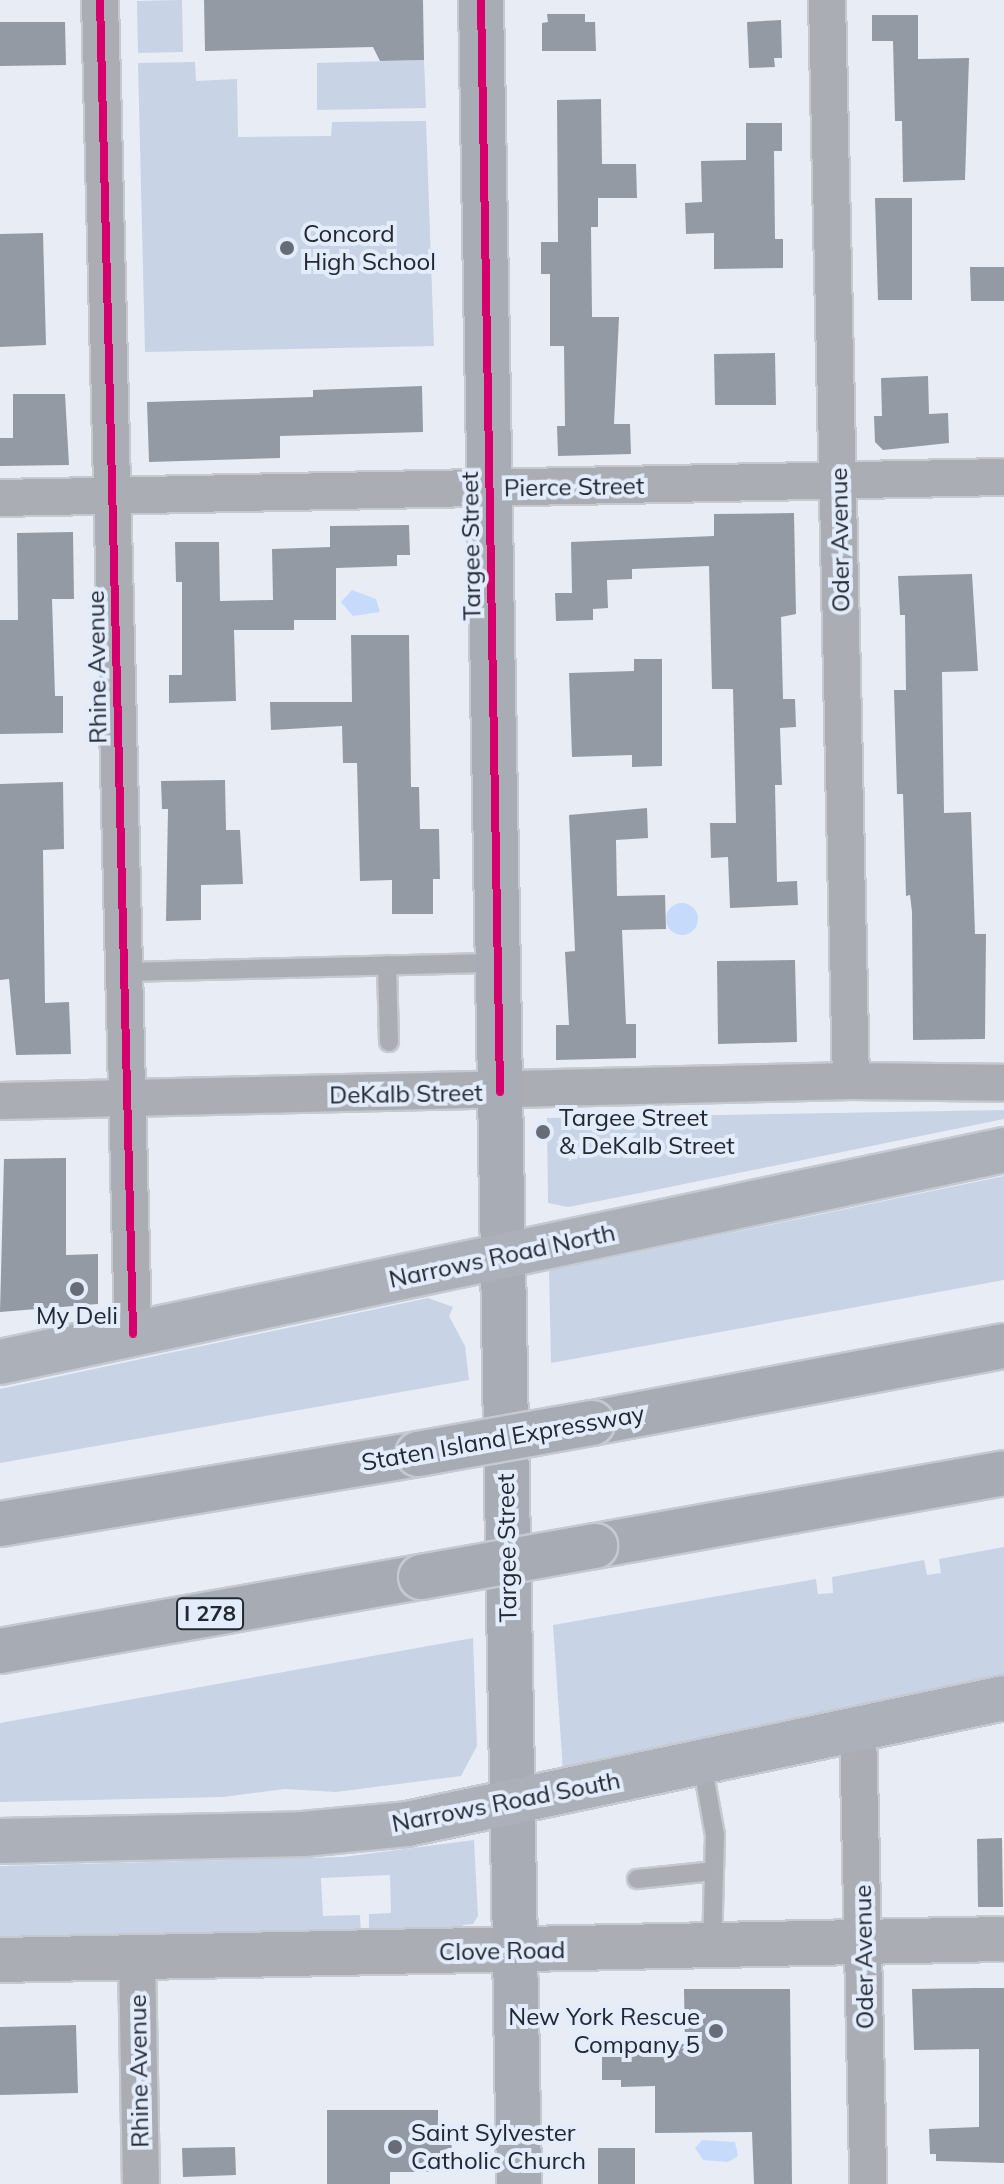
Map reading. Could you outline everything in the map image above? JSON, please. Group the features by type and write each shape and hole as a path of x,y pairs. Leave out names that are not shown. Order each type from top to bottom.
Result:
{"highway":[{"name":"Staten Island Expressway","path":"0,1524 418,1454 1004,1346"},
{"name":"I 278","path":"0,1651 1004,1473"}],"main road":[{"name":"Targee Street","path":"481,0 499,963 510,1805 519,2184"},
{"name":"Narrows Road North","path":"0,1362 1004,1150"},
{"name":"Narrows Road South","path":"0,1841 303,1834 407,1824 510,1805 1004,1698"}],"street":[{"name":"Rhine Avenue","path":"100,0 133,1334"},
{"name":"Oder Avenue","path":"827,0 851,1081"},
{"name":"Pierce Street","path":"0,498 1004,477"},
{"name":"DeKalb Street","path":"0,1101 500,1092 851,1081 1004,1083"},
{"name":"Oder Avenue","path":"858,1729 868,2184"},
{"name":"Clove Road","path":"0,1960 1004,1939"},
{"name":"Rhine Avenue","path":"137,1957 141,2184"}],"lane":[{"path":"124,972 499,963"},
{"path":"387,965 389,1042"},
{"path":"702,1763 715,1835 712,1947"},
{"path":"637,1879 714,1871"}],"shaded area":[{"path":"182,0 183,52 138,53 137,1"},
{"path":"424,60 426,108 317,110 317,63"},
{"name":"Concord High School","path":"195,62 196,81 237,79 238,137 331,136 332,122 426,121 434,346 145,352 138,63"},
{"path":"1004,1110 1004,1119 568,1207 548,1203 547,1118"},
{"path":"1004,1176 1004,1280 551,1363 549,1271"},
{"path":"428,1298 453,1307 449,1316 465,1346 469,1380 0,1463 0,1389"},
{"path":"1004,1547 1004,1679 563,1771 553,1625 816,1579 818,1594 833,1593 832,1577 924,1560 927,1575 941,1573 939,1559"},
{"path":"473,1638 477,1746 461,1776 336,1792 285,1789 223,1797 0,1802 0,1723"},
{"path":"474,1840 478,1916 473,1924 463,1925 464,1932 369,1935 369,1914 391,1913 390,1875 321,1878 323,1916 360,1915 361,1935 0,1944 0,1866 343,1857"}],"water":[{"path":"352,590 376,599 380,612 353,616 341,602"},
{"path":"682,903 693,908 698,919 693,930 682,935 671,930 666,919 671,908"},
{"path":"702,2140 735,2142 738,2156 728,2162 703,2160 695,2148"}],"building":[{"path":"204,0 423,0 424,60 380,61 373,47 205,51"},
{"path":"547,14 585,14 585,22 595,22 596,51 542,51 542,23 548,22"},
{"path":"872,15 918,15 918,59 969,58 965,180 903,182 902,121 895,121 893,41 872,41"},
{"path":"781,20 782,58 774,58 775,67 749,68 747,22"},
{"path":"0,22 65,22 66,65 0,66"},
{"path":"601,99 602,164 636,164 637,198 598,198 598,227 591,227 592,317 619,317 614,424 630,424 631,454 558,456 557,426 565,426 564,346 550,346 550,274 541,274 541,242 558,242 557,100"},
{"path":"746,123 782,123 782,151 774,151 775,239 783,239 783,268 714,269 714,233 686,234 685,203 702,202 701,161 746,160"},
{"path":"875,198 912,198 912,300 878,300"},
{"path":"43,233 46,345 0,347 0,234"},
{"path":"970,267 1004,267 1004,301 971,301"},
{"path":"775,353 776,405 715,405 714,354"},
{"path":"928,376 929,414 948,413 949,443 883,450 875,442 874,416 882,416 881,378"},
{"path":"422,386 423,432 280,436 280,458 149,462 147,402 313,397 313,390"},
{"path":"13,394 65,394 69,465 0,466 0,438 13,438"},
{"path":"794,513 796,614 781,617 783,699 795,699 796,727 780,728 782,785 775,785 777,882 797,881 798,905 730,908 728,857 711,858 710,823 736,823 733,689 712,689 709,566 632,569 632,579 607,580 608,608 593,609 593,620 556,621 555,593 572,593 571,542 714,536 714,514"},
{"path":"409,525 410,555 397,555 397,566 336,568 336,620 294,620 294,630 234,630 236,701 169,703 169,675 182,675 182,582 176,582 175,542 219,542 220,601 273,600 272,549 330,547 330,526"},
{"path":"73,532 74,599 52,599 55,696 63,696 63,733 0,734 0,620 18,620 17,533"},
{"path":"972,574 978,671 942,672 944,813 971,812 975,934 986,934 985,1039 913,1040 912,912 910,895 906,896 903,794 897,794 894,690 906,690 905,615 900,615 898,576"},
{"path":"351,635 409,635 411,787 419,787 420,829 439,829 440,879 433,879 433,914 392,914 392,880 360,881 357,763 343,763 342,726 271,730 270,702 352,702"},
{"path":"634,659 662,659 662,766 632,767 632,755 572,757 569,673 634,671"},
{"path":"225,780 226,830 240,830 243,884 201,885 201,920 166,921 168,809 162,809 161,781"},
{"path":"63,782 64,849 43,850 45,1003 69,1002 71,1054 16,1055 9,979 0,980 0,784"},
{"path":"647,808 648,838 616,840 617,896 665,895 666,929 622,930 626,1024 636,1024 636,1058 556,1060 556,1025 569,1025 565,952 575,951 569,815"},
{"path":"795,960 797,1042 718,1044 717,961"},
{"path":"66,1158 66,1255 98,1254 98,1304 0,1312 4,1159"},
{"path":"1002,1838 1003,1907 978,1907 977,1839"},
{"path":"1004,1988 1004,2163 936,2161 936,2154 930,2154 929,2129 979,2127 979,2049 914,2050 912,1989"},
{"path":"684,1989 790,1989 792,2184 754,2184 752,2132 655,2133 655,2086 621,2087 621,2080 602,2080 602,2045 685,2044"},
{"path":"76,2025 78,2093 0,2095 0,2027"},
{"name":"Saint Sylvester Catholic Church","path":"327,2110 438,2110 438,2133 452,2133 451,2165 436,2165 437,2172 390,2172 390,2184 327,2184"},
{"path":"235,2147 236,2175 183,2177 182,2148"},
{"path":"598,2148 635,2148 635,2184 598,2184"}],"cycle path":[{"path":"100,0 133,1334"},
{"path":"481,0 500,1092"}],"place":[{"name":"Concord High School","path":"287,248"},
{"name":"Targee Street & DeKalb Street","path":"543,1132"},
{"name":"My Deli","path":"77,1289"},
{"name":"New York Rescue Company 5","path":"716,2031"},
{"name":"Saint Sylvester Catholic Church","path":"395,2147"}]}
